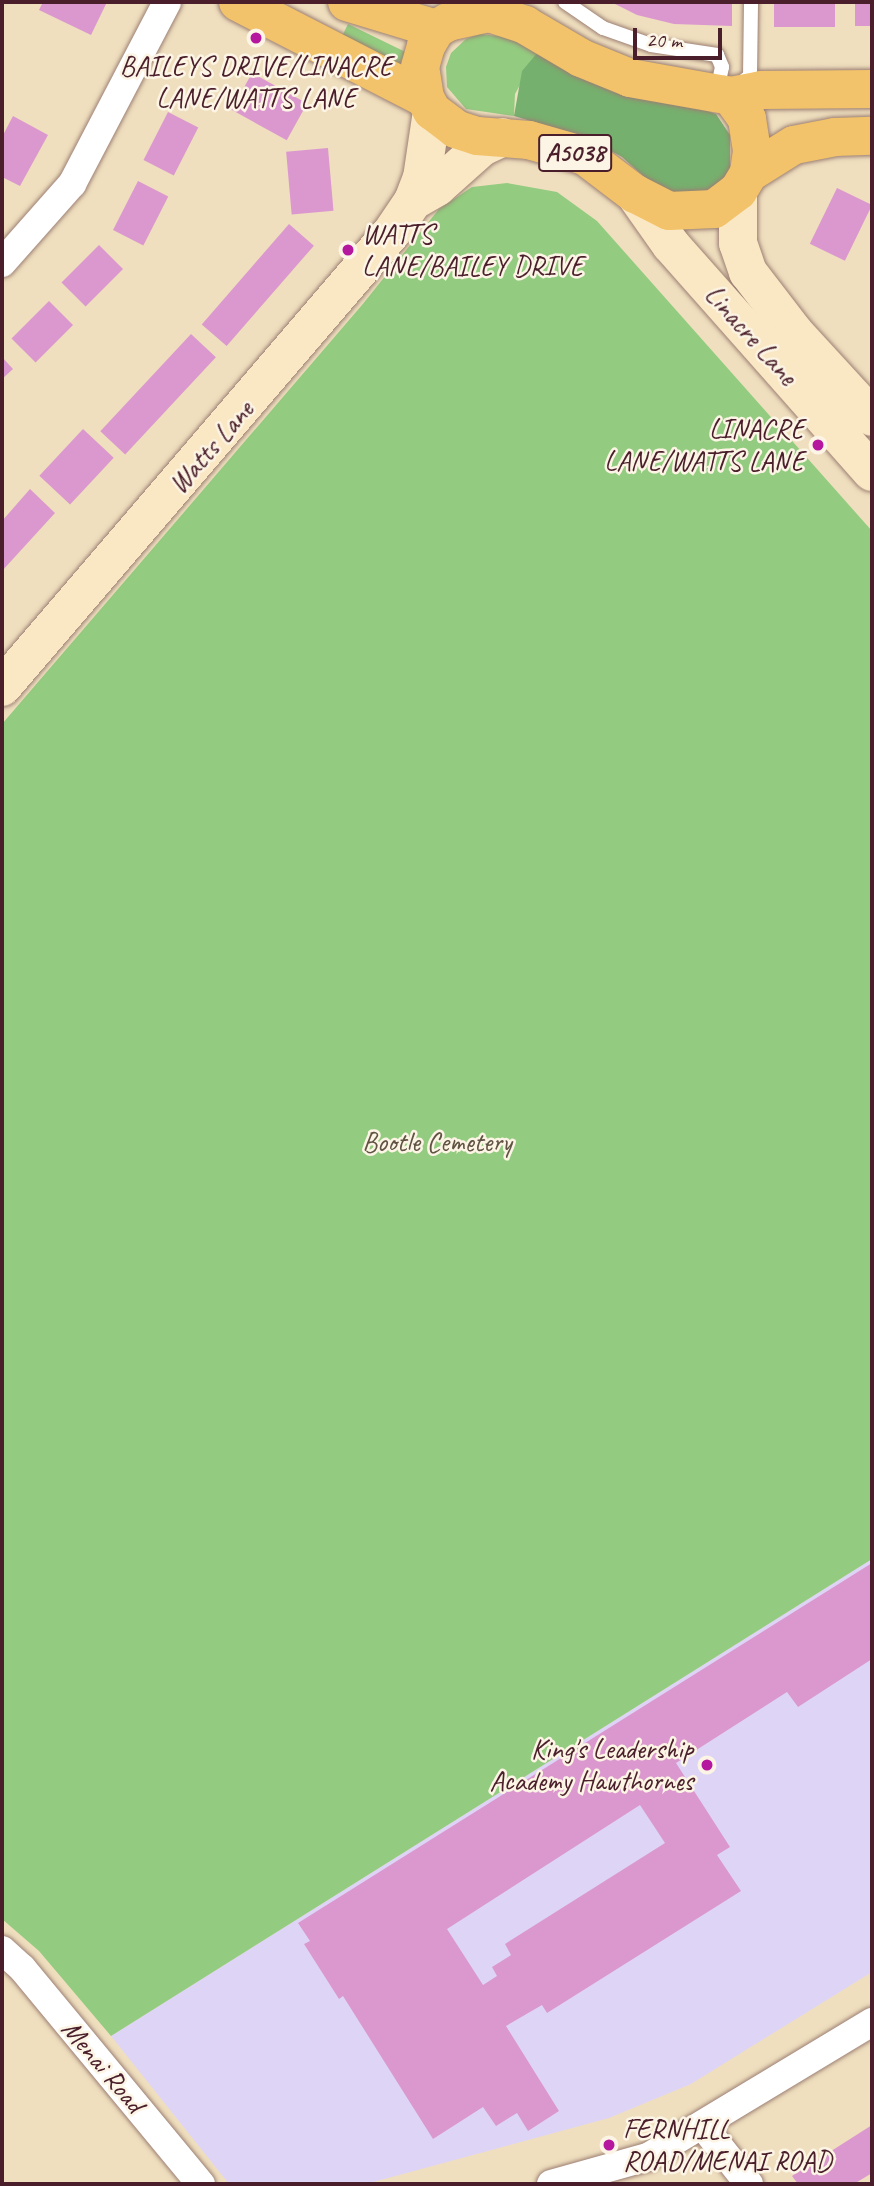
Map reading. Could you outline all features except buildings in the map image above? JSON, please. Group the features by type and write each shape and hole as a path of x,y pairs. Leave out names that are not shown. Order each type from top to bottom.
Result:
{"main road":[{"name":"A5038","path":"238,2 428,105 456,129 584,156 654,206 682,213 713,209 794,145 835,137 872,136"},
{"path":"347,2 458,15 521,13 617,74 725,94 761,90 872,89"},
{"path":"428,105 421,67 458,15"},
{"path":"725,94 747,119 744,182"}],"street":[{"path":"2,263 72,184 167,2"},
{"name":"Watts Lane","path":"2,687 359,274 413,201 426,158 428,105"},
{"name":"Watts Lane","path":"413,201 437,187 482,147 503,137"},
{"name":"Linacre Lane","path":"744,182 738,243 748,272 794,332 872,416"},
{"name":"Linacre Lane","path":"635,194 671,245 872,472"},
{"name":"Menai Road","path":"2,1950 22,1968 201,2184"},
{"path":"551,2184 648,2157 872,2022"},
{"path":"703,2126 749,2184"}],"lane":[{"path":"565,2 603,28 651,45 717,55 722,67 725,94 750,76 751,2"}],"shaded area":[{"name":"King's Leadership Academy Hawthornes","path":"872,1559 872,1972 691,2084 609,2118 366,2184 229,2184 111,2036"}],"green space":[{"path":"348,24 406,52 399,66 341,37"},
{"path":"480,34 507,37 538,52 515,94 514,116 466,109 447,87 446,67 451,53 466,39"},
{"path":"538,52 716,114 730,135 730,170 716,187 684,198 650,182 622,157 588,138 514,116 522,71"},
{"name":"Bootle Cemetery","path":"507,183 557,192 597,221 872,531 872,1559 111,2036 39,1951 2,1919 2,724 362,305 439,209 472,187"}],"place":[{"name":"BAILEYS DRIVE/LINACRE LANE/WATTS LANE","path":"256,38"},
{"name":"WATTS LANE/BAILEY DRIVE","path":"348,250"},
{"name":"LINACRE LANE/WATTS LANE","path":"818,445"},
{"name":"King's Leadership Academy Hawthornes","path":"707,1765"},
{"name":"FERNHILL ROAD/MENAI ROAD","path":"609,2145"}]}
